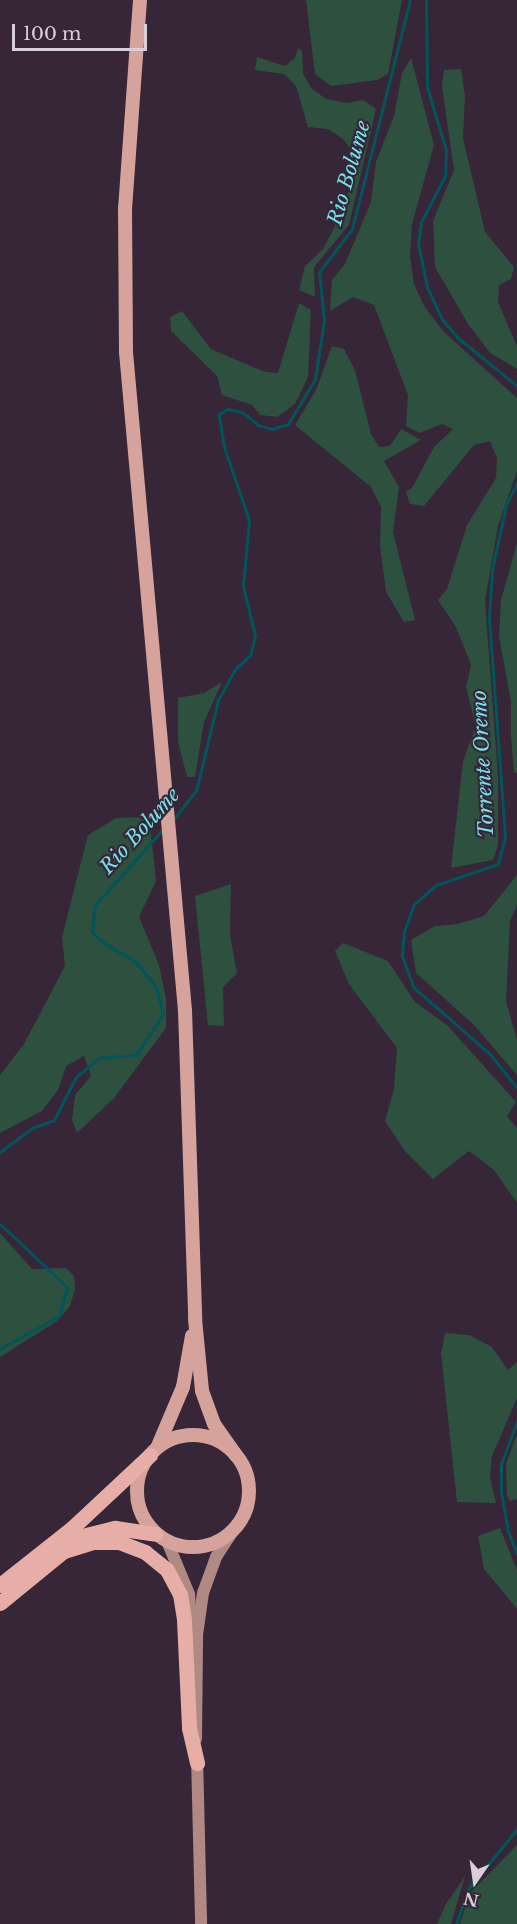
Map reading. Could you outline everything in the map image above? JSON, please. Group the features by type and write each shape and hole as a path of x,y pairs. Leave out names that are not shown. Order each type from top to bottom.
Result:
{"highway":[{"path":"0,1585 72,1528 153,1452"},
{"path":"0,1603 64,1551 97,1530 115,1528 162,1538"},
{"path":"64,1551 94,1542 119,1542 145,1552 167,1570 180,1594 184,1620 189,1728 197,1762"}],"main road":[{"path":"140,0 125,208 126,352 185,1010 195,1319 202,1391 214,1424 244,1467 249,1494 247,1508 216,1557 203,1593 196,1689"},
{"path":"195,1319 183,1387 137,1481 137,1496 146,1523 162,1538 189,1594 196,1689 201,1924"},
{"path":"153,1452 183,1436 198,1436 225,1445 236,1455"},
{"path":"162,1538 194,1548 221,1540 233,1531"}],"green space":[{"path":"306,0 402,0 388,74 377,80 331,86 315,74"},
{"path":"298,48 302,51 303,73 311,88 326,99 347,103 363,100 376,109 349,225 314,267 315,297 299,290 305,266 323,249 334,228 356,172 352,151 343,139 328,129 308,127 296,86 284,74 255,70 257,57 285,66 295,58"},
{"path":"411,58 434,145 412,224 410,256 414,284 424,306 444,332 517,398 517,471 498,526 485,601 498,776 498,845 493,860 451,868 463,761 476,726 466,687 471,665 456,627 438,600 447,589 467,525 496,478 497,458 490,441 474,445 424,506 410,504 406,492 412,488 434,447 453,429 442,424 420,433 406,426 408,395 374,305 353,297 330,311 332,280 345,264 371,202 376,162 394,116 402,73"},
{"path":"461,69 465,96 463,138 485,232 514,267 511,279 499,285 498,302 517,346 517,369 490,353 468,324 435,267 433,221 454,170 442,86 444,70"},
{"path":"299,303 311,310 308,377 295,404 277,417 260,415 252,405 222,395 217,376 171,331 170,317 182,311 211,349 265,372 278,373"},
{"path":"332,346 344,349 355,370 371,434 379,447 390,446 401,429 421,440 384,461 399,487 393,532 415,620 404,622 386,592 380,546 381,507 371,487 295,425 316,390"},
{"path":"517,543 517,773 514,772 511,737 511,702 499,636 501,600"},
{"path":"222,682 204,722 195,777 187,777 178,742 178,698 204,693"},
{"path":"149,817 156,881 139,917 159,965 166,999 166,1028 114,1098 77,1133 72,1120 75,1095 91,1076 84,1056 66,1066 58,1090 42,1111 0,1133 0,1075 24,1044 65,966 62,937 88,835 116,818"},
{"path":"517,875 517,905 510,921 506,1002 517,1040 517,1075 473,1024 416,973 411,940 435,926 458,924 484,916"},
{"path":"231,884 230,935 237,973 223,987 224,1026 208,1025 195,896"},
{"path":"343,943 388,961 415,1002 447,1025 516,1102 507,1116 517,1128 517,1203 494,1170 469,1151 433,1179 405,1151 385,1121 394,1089 397,1048 349,984 335,951"},
{"path":"0,1233 32,1269 66,1268 74,1276 75,1289 70,1306 57,1321 0,1357"},
{"path":"445,1333 469,1335 492,1347 508,1370 517,1362 517,1398 492,1456 490,1477 496,1503 457,1502 441,1353"},
{"path":"517,1434 517,1499 510,1501 507,1496 506,1464"},
{"path":"500,1528 517,1570 517,1609 484,1569 478,1536"},
{"path":"517,1845 517,1924 460,1924 469,1894"},
{"path":"465,1876 451,1924 437,1924 446,1904"}],"waterway":[{"name":"Rio Bolume","path":"173,820 196,791 218,700 236,668 250,656 255,636 243,586 249,520 224,447 219,414 227,409 242,412 258,425 272,429 288,424 315,379 324,320 319,272 352,229 410,0"},
{"name":"Torrente Oremo","path":"426,0 427,87 446,150 445,176 421,222 418,243 427,287 442,319 457,337 517,386"},
{"name":"Torrente Oremo","path":"517,483 506,505 492,570 489,618 505,837 498,864 436,885 414,904 404,931 402,956 413,987 489,1053 517,1088"},
{"name":"Rio Bolume","path":"0,1152 32,1128 54,1120 76,1077 99,1058 136,1055 163,1014 156,987 135,961 105,944 92,932 95,905 164,828"},
{"name":"Rio Bolume","path":"0,1224 67,1287 59,1316 0,1349"},
{"name":"Torrente Oremo","path":"517,1421 501,1464 501,1491 508,1531 517,1554"},
{"name":"Torrente Oremo","path":"456,1924 468,1889 517,1829"}]}
